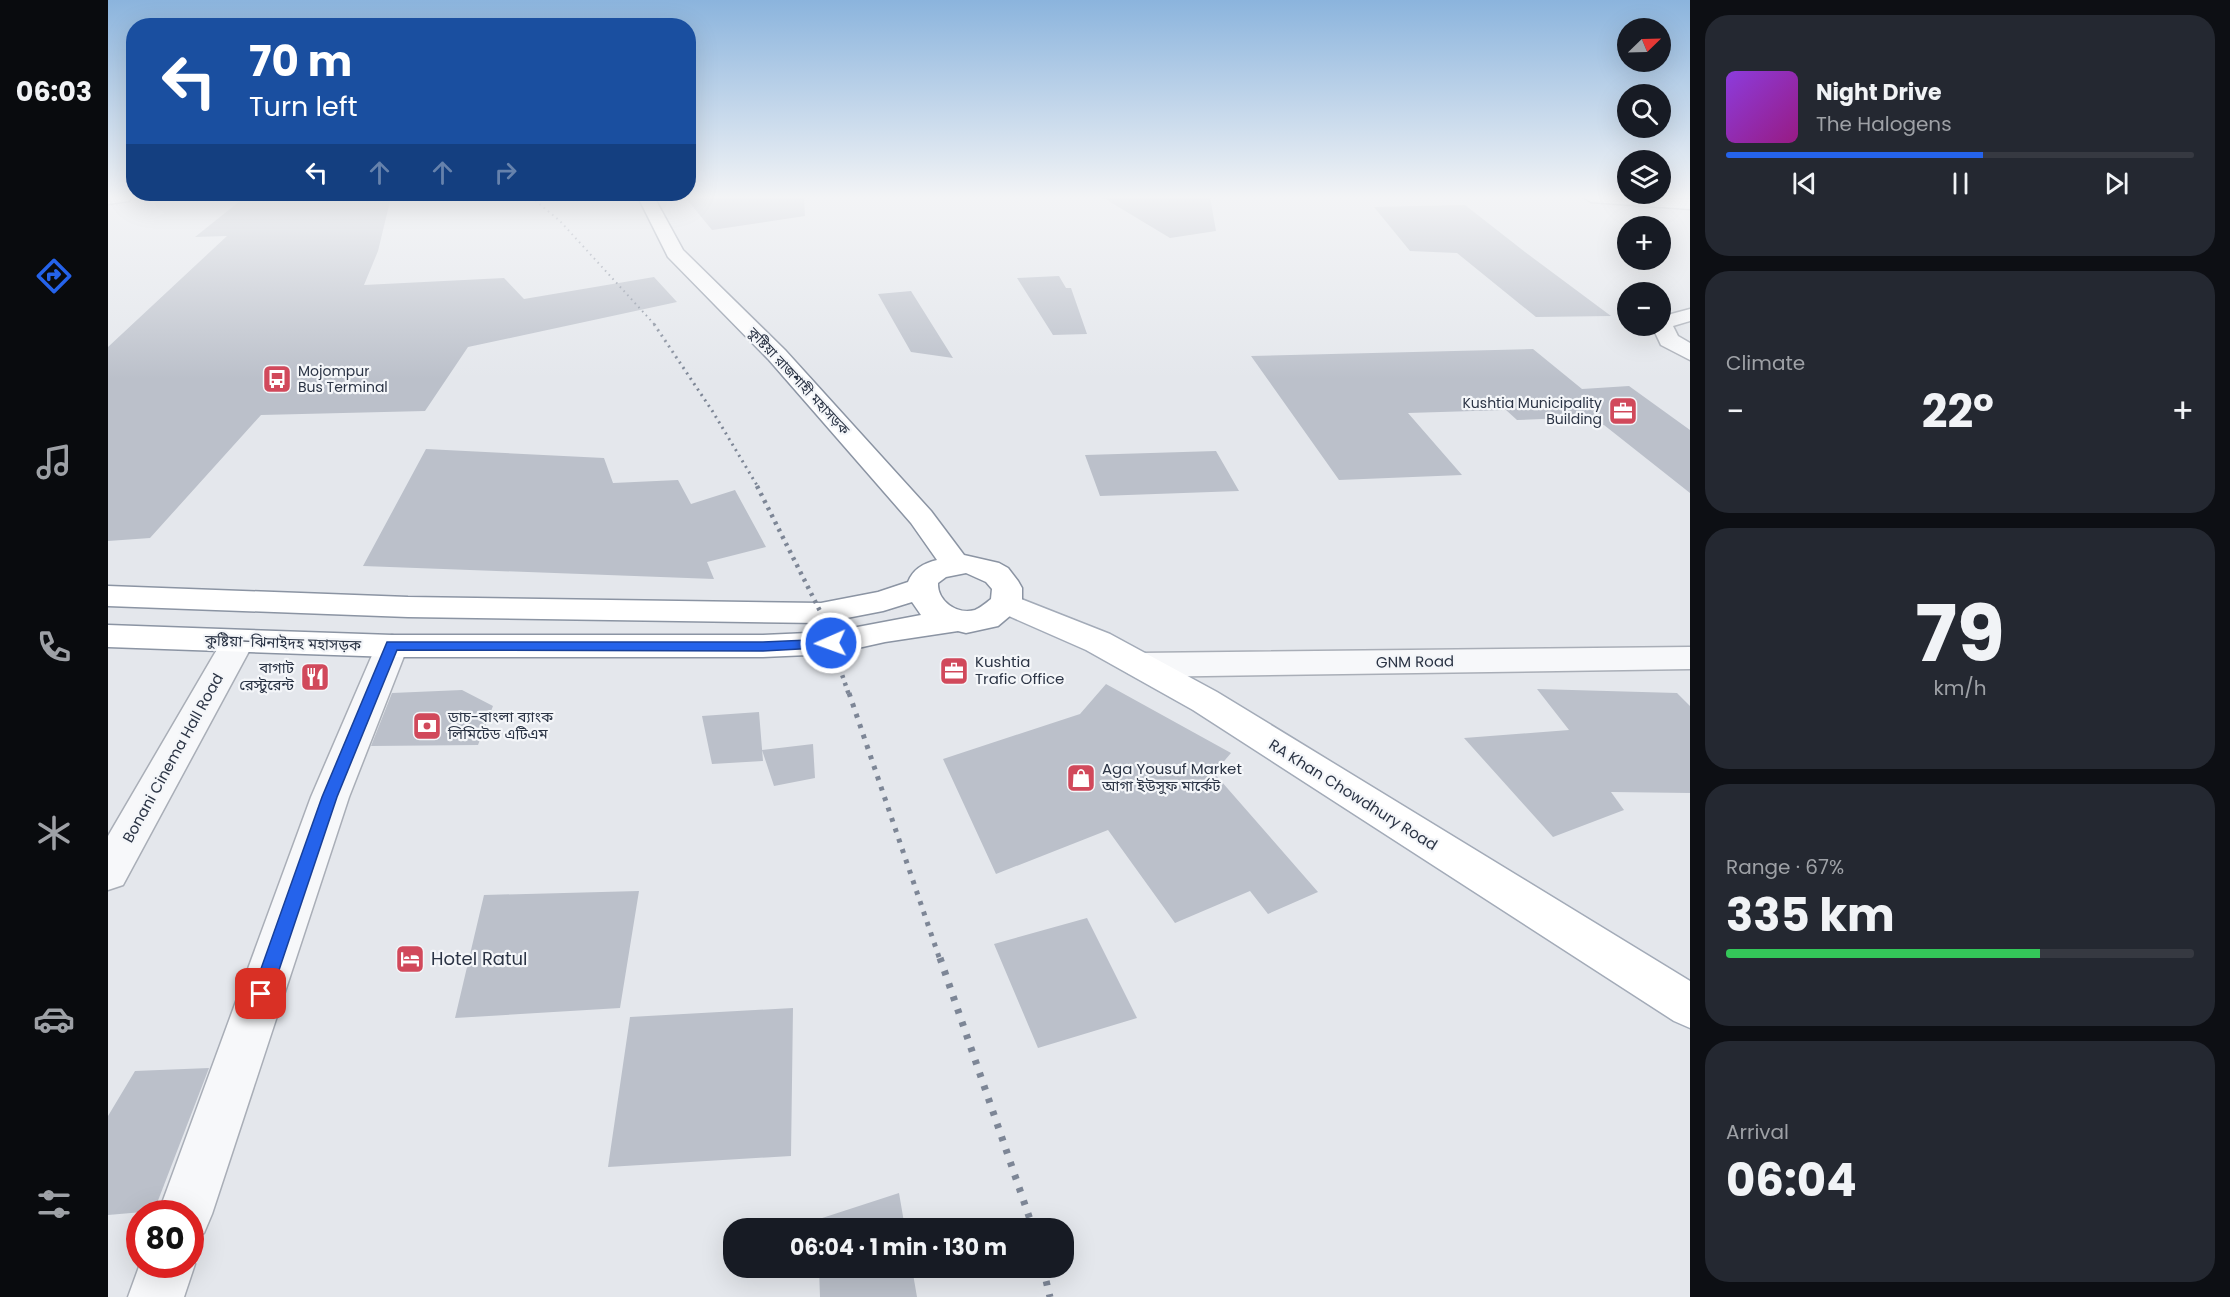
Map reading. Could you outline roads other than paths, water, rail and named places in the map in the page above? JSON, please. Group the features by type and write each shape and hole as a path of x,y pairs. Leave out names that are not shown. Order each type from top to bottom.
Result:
{"main road":[{"name":"কুষ্টিয়া রাজশাহী মহাসড়ক","path":"680,258 792,372 921,516 956,565"},
{"path":"956,565 978,566 997,575 1007,588 1006,603 984,618 960,620 936,614 921,596 921,588 925,579 932,572 956,565"},
{"path":"108,596 544,609 821,613 883,601 921,588"},
{"name":"RA Khan Chowdhury Road","path":"1006,603 1098,642 1205,701 1690,1006"},
{"path":"534,646 544,609"},
{"name":"কুষ্টিয়া-ঝিনাইদহ মহাসড়ক","path":"108,636 392,646 763,646 831,643 885,631 960,620"}],"street":[{"path":"1690,315 1661,323 1669,340 1690,353"},
{"name":"Bonani Cinema Hall Road","path":"108,873 238,642"},
{"path":"190,1200 330,797 392,646"},
{"name":"GNM Road","path":"1140,665 1690,658"},
{"path":"156,1297 162,1278"}],"railway":[{"path":"593,258 655,325"},
{"path":"654,324 713,412 758,487"},
{"path":"757,486 821,613 849,695"},
{"path":"849,693 940,960"},
{"path":"940,958 1030,1218"},
{"path":"1045,1278 1050,1297"}],"place":[{"name":"Mojompur Bus Terminal","path":"277,379"},
{"name":"Kushtia Municipality Building","path":"1623,411"},
{"name":"Kushtia Trafic Office","path":"954,671"},
{"name":"বাগাট রেস্টুরেন্ট","path":"315,677"},
{"name":"ডাচ-বাংলা ব্যাংক লিমিটেড এটিএম","path":"427,726"},
{"name":"Aga Yousuf Market আগা ইউসুফ মার্কেট","path":"1081,778"},
{"name":"Hotel Ratul","path":"410,959"}]}
